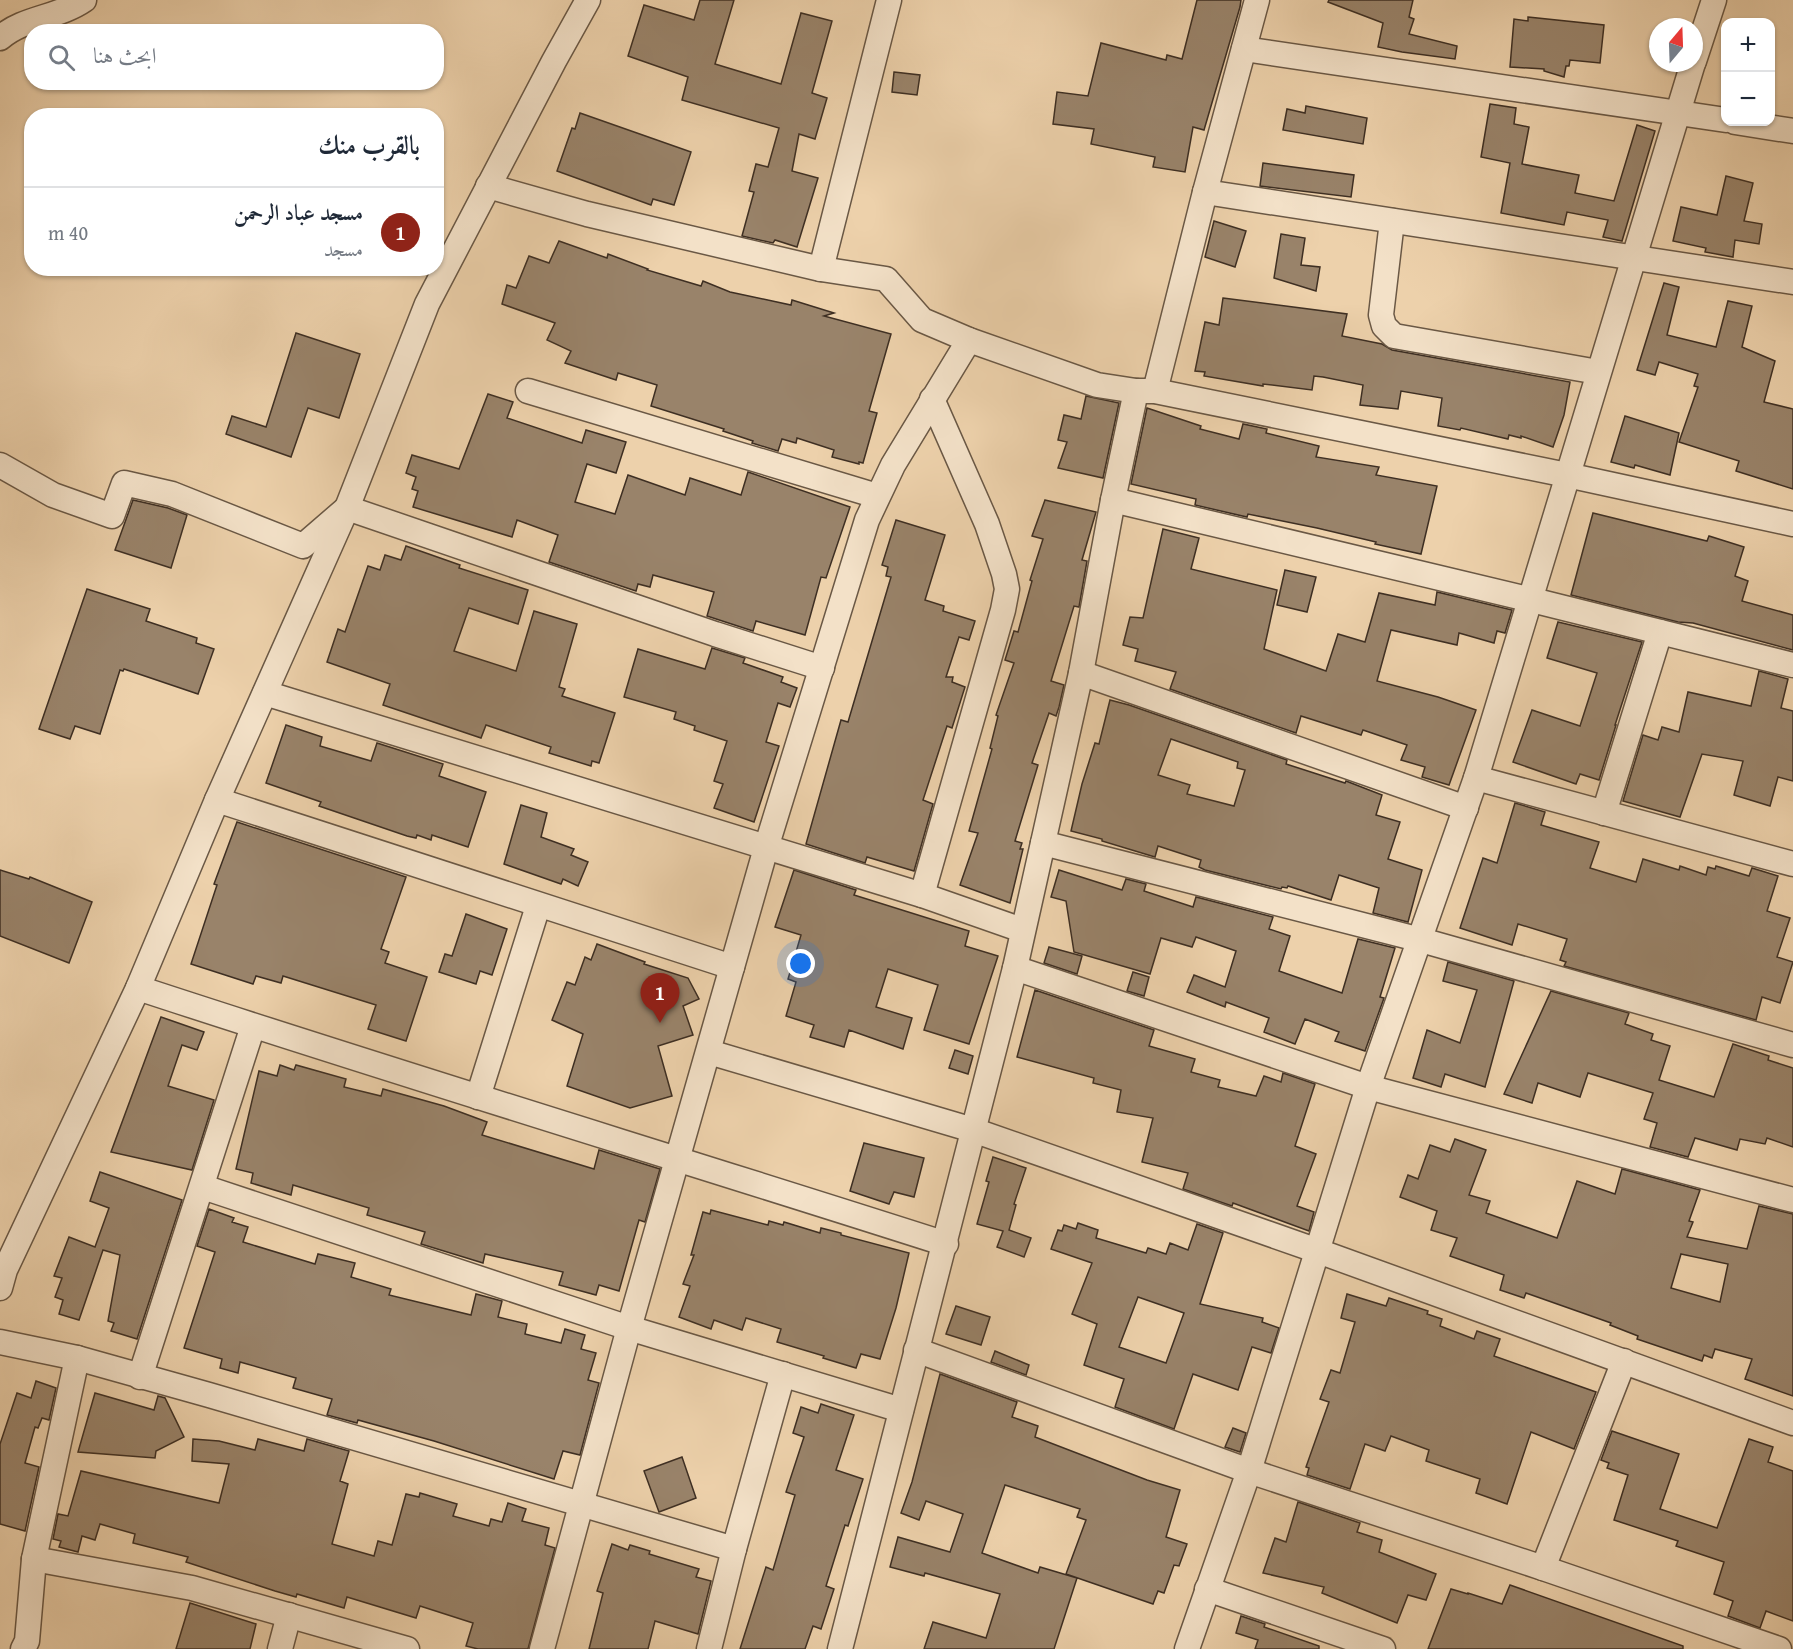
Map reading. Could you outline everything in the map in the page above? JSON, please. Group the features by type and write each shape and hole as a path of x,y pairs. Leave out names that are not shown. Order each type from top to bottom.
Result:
{"street":[{"path":"0,38 14,27 60,12 84,0"},
{"path":"444,271 588,0"},
{"path":"821,269 889,0"},
{"path":"840,1649 916,1350 946,1244 1015,968 1080,673 1113,500 1205,192 1257,0"},
{"path":"1703,34 1714,0"},
{"path":"1244,49 1721,119"},
{"path":"1187,1649 1249,1471 1368,1087 1476,778 1532,600 1567,475 1691,72"},
{"path":"1761,126 1793,131"},
{"path":"488,186 587,214 821,269 886,279 922,320 969,340 1097,385 1145,391 1567,475 1793,524"},
{"path":"1205,192 1793,282"},
{"path":"1392,221 1381,315 1384,326 1394,336 1598,372"},
{"path":"0,1288 5,1270 138,988 217,800 347,508 427,304 441,276"},
{"path":"542,1649 629,1328 766,848 867,519 893,465 969,340"},
{"path":"528,391 877,496"},
{"path":"922,895 1000,622 1007,590 987,524 932,399"},
{"path":"0,465 52,495 112,516 124,483 172,494 303,546 347,508"},
{"path":"1113,500 1793,665"},
{"path":"347,508 715,634 822,668"},
{"path":"1604,813 1660,632"},
{"path":"1080,673 1466,808"},
{"path":"265,693 922,895 1022,930"},
{"path":"1476,778 1793,864"},
{"path":"217,800 732,968"},
{"path":"1043,843 1421,940 1793,1045"},
{"path":"478,1097 538,906"},
{"path":"1015,968 1368,1087 1793,1200"},
{"path":"138,988 946,1244"},
{"path":"140,1377 253,1026"},
{"path":"709,1052 973,1130 1793,1422"},
{"path":"202,1187 629,1328 901,1410"},
{"path":"0,1342 77,1358 301,1421 734,1549"},
{"path":"916,1350 1249,1471 1779,1649"},
{"path":"23,1649 27,1641 34,1559 77,1358"},
{"path":"1543,1568 1624,1361"},
{"path":"709,1649 734,1549 783,1374"},
{"path":"34,1559 192,1588 407,1649"},
{"path":"1207,1589 1383,1649"},
{"path":"280,1649 289,1615"}],"building":[{"path":"700,0 734,0 715,64 781,84 801,13 832,21 812,93 827,98 815,139 799,134 792,171 818,178 797,247 775,240 773,243 742,236 754,192 749,191 756,164 768,167 779,128 682,100 688,77 628,56 644,5 694,20"},
{"path":"1197,0 1241,0 1204,130 1193,127 1185,172 1153,167 1155,157 1091,144 1094,129 1053,124 1057,92 1088,96 1101,43 1166,60 1167,55 1182,59"},
{"path":"1329,0 1413,0 1409,17 1414,19 1409,34 1457,46 1455,59 1378,47 1383,23 1328,2"},
{"path":"1528,17 1604,25 1600,63 1570,60 1564,77 1544,71 1544,69 1510,67 1514,19 1528,21"},
{"path":"894,72 920,75 917,95 892,92"},
{"path":"1490,104 1516,108 1514,124 1529,127 1522,164 1579,175 1575,193 1614,201 1637,125 1655,131 1622,241 1603,237 1608,220 1567,212 1564,225 1501,213 1510,163 1481,157"},
{"path":"1306,106 1367,118 1363,144 1283,130 1287,109 1305,113"},
{"path":"580,113 691,152 674,205 653,199 651,205 557,171 572,128 575,129"},
{"path":"1263,163 1354,175 1351,197 1260,186"},
{"path":"1726,176 1753,183 1744,221 1762,224 1759,244 1735,240 1733,257 1705,252 1706,248 1673,241 1681,207 1717,215"},
{"path":"1214,221 1246,231 1235,267 1205,257"},
{"path":"1281,234 1305,238 1301,265 1320,267 1316,291 1274,278"},
{"path":"559,241 607,258 608,254 647,270 701,286 703,281 730,292 791,305 792,300 834,313 824,316 891,334 869,411 877,413 863,463 832,457 834,450 797,438 796,443 782,439 778,451 752,443 753,441 723,431 724,429 651,406 657,385 618,373 616,380 565,363 571,351 547,340 555,323 502,304 507,285 516,288 529,256 549,263"},
{"path":"1664,283 1679,287 1667,335 1716,347 1728,301 1752,306 1742,347 1775,361 1764,402 1793,409 1793,489 1736,471 1739,461 1679,442 1698,387 1694,386 1698,374 1659,362 1655,375 1637,370"},
{"path":"1223,298 1347,314 1342,336 1382,344 1392,350 1570,382 1564,415 1553,447 1521,436 1521,438 1509,435 1508,439 1461,428 1460,430 1438,426 1442,398 1401,391 1398,409 1360,405 1363,385 1323,377 1314,376 1312,390 1263,384 1263,386 1204,376 1205,372 1195,371 1205,322 1219,325"},
{"path":"296,333 360,354 339,418 308,408 291,457 226,434 232,416 266,427"},
{"path":"488,394 513,402 507,418 582,443 586,430 626,442 616,473 587,464 575,502 615,514 628,475 685,495 690,478 741,495 748,472 850,507 826,578 821,577 805,635 756,621 753,631 707,616 714,592 653,575 650,587 638,584 636,591 549,562 558,535 517,520 512,537 413,507 418,491 412,489 416,477 406,473 412,455 459,469"},
{"path":"1086,396 1119,403 1103,478 1058,468 1067,442 1058,440 1064,415 1081,419"},
{"path":"1147,408 1201,426 1200,429 1239,439 1243,424 1267,429 1266,433 1319,446 1316,457 1379,467 1376,475 1437,486 1421,554 1317,528 1248,514 1247,517 1195,505 1196,499 1131,484"},
{"path":"1625,416 1679,433 1670,475 1635,465 1634,468 1611,462"},
{"path":"133,500 187,515 171,568 115,550"},
{"path":"1045,500 1096,512 1082,560 1087,561 1079,607 1074,606 1051,681 1064,685 1059,707 1056,716 1049,713 1032,763 1038,765 1015,841 1022,843 1020,849 1023,849 1010,903 960,885 978,833 969,831 992,749 990,748 998,716 996,715 1014,663 1005,660 1014,631 1018,632 1032,581 1030,580 1043,539 1032,536"},
{"path":"1593,513 1707,541 1709,536 1744,547 1735,576 1748,581 1742,601 1793,615 1793,650 1693,623 1678,622 1571,595"},
{"path":"896,520 945,535 925,600 944,606 943,611 975,621 969,640 959,637 946,677 953,677 952,682 965,687 952,728 947,726 923,800 933,804 914,871 867,857 865,863 806,844 841,720 848,722 891,577 886,576 888,567 882,565"},
{"path":"1163,529 1199,538 1191,569 1277,590 1264,649 1326,671 1338,634 1365,642 1379,593 1435,605 1437,592 1512,610 1505,633 1497,631 1494,643 1459,633 1457,645 1391,630 1377,681 1476,710 1449,785 1422,777 1425,767 1401,760 1407,745 1363,730 1361,735 1301,716 1296,733 1170,689 1176,672 1135,661 1138,649 1123,645 1130,617 1143,618"},
{"path":"406,546 460,565 459,568 528,590 518,624 469,608 454,651 516,671 534,611 577,624 559,687 565,689 562,696 615,713 599,763 592,761 591,766 549,753 551,747 486,725 481,738 383,705 390,684 327,662 338,629 345,632 368,566 380,570 385,555 401,560"},
{"path":"1285,570 1316,577 1307,612 1277,605"},
{"path":"87,589 150,609 146,621 197,638 196,643 214,649 198,694 124,669 120,670 100,734 75,726 70,739 39,729"},
{"path":"1558,622 1642,642 1599,780 1580,774 1576,784 1513,762 1532,710 1580,726 1597,673 1547,658"},
{"path":"712,648 745,658 743,663 783,677 781,682 797,688 790,707 778,703 766,742 779,746 754,822 714,808 723,784 714,781 727,741 694,730 695,726 674,719 676,712 624,697 638,649 705,669"},
{"path":"1759,671 1788,679 1781,708 1793,711 1793,781 1778,777 1770,806 1734,795 1743,761 1702,754 1680,817 1623,801 1643,735 1658,740 1662,727 1679,732 1688,692 1751,706"},
{"path":"1110,700 1287,760 1286,764 1345,783 1346,781 1382,795 1376,815 1400,822 1388,859 1422,870 1408,922 1373,913 1379,888 1339,875 1331,900 1288,886 1281,889 1205,870 1199,867 1201,860 1158,846 1155,857 1071,831 1095,743 1099,744","holes":["1171,739 1238,762 1237,768 1245,770 1234,806 1187,794 1190,785 1158,775"]},
{"path":"286,725 322,737 320,746 371,761 377,743 443,764 439,776 486,792 468,847 432,835 431,840 417,835 416,838 407,836 319,806 321,802 266,783"},
{"path":"1515,803 1545,812 1541,825 1599,842 1590,868 1636,882 1643,859 1679,870 1680,866 1706,875 1708,867 1715,869 1716,866 1749,876 1752,868 1778,876 1767,911 1790,918 1777,957 1793,962 1780,1003 1762,997 1756,1020 1564,966 1566,962 1560,960 1567,939 1518,924 1512,945 1460,928 1483,858 1497,863"},
{"path":"521,805 547,813 541,837 574,849 571,855 588,862 578,886 563,879 561,884 504,864"},
{"path":"237,822 406,877 381,949 389,952 385,963 427,977 406,1041 368,1029 376,1005 283,976 281,983 256,976 253,984 191,964 217,885 214,884"},
{"path":"0,870 29,879 30,877 92,902 69,963 0,936"},
{"path":"794,870 856,890 854,895 969,931 965,946 998,956 969,1044 924,1030 938,985 888,969 876,1007 912,1018 903,1049 849,1030 844,1047 810,1037 814,1025 786,1016 796,982 788,979 801,935 775,927"},
{"path":"1059,870 1122,890 1126,879 1146,884 1144,891 1193,907 1196,897 1273,917 1269,929 1290,936 1279,971 1342,993 1358,939 1395,948 1380,997 1384,998 1365,1051 1335,1041 1339,1032 1305,1019 1295,1044 1264,1032 1269,1018 1226,1002 1225,1007 1187,992 1194,975 1225,987 1236,951 1196,937 1192,947 1161,938 1150,974 1074,952 1066,901 1051,897"},
{"path":"466,914 507,929 492,975 480,971 476,984 439,972 445,954 452,956"},
{"path":"597,944 645,962 644,964 688,978 699,999 683,1006 693,1035 658,1046 672,1096 630,1108 567,1086 583,1034 552,1020 567,982 575,985 585,957 591,960"},
{"path":"1049,947 1082,956 1077,974 1044,963"},
{"path":"1448,962 1514,981 1485,1087 1445,1074 1441,1087 1413,1078 1427,1030 1460,1043 1477,990 1443,981"},
{"path":"1133,972 1149,977 1144,996 1127,991"},
{"path":"1035,990 1154,1030 1149,1046 1195,1059 1191,1072 1220,1080 1218,1087 1256,1096 1264,1076 1281,1082 1283,1073 1315,1084 1295,1146 1316,1154 1297,1206 1314,1212 1309,1231 1233,1203 1232,1206 1183,1189 1188,1173 1142,1162 1153,1118 1117,1112 1121,1090 1093,1083 1094,1078 1017,1057"},
{"path":"1551,991 1629,1013 1625,1024 1653,1034 1651,1040 1670,1046 1659,1080 1714,1097 1733,1044 1769,1056 1768,1060 1793,1068 1793,1147 1767,1138 1765,1144 1740,1139 1737,1150 1695,1138 1688,1157 1650,1147 1657,1123 1644,1119 1653,1093 1588,1073 1580,1097 1538,1083 1532,1103 1504,1094"},
{"path":"161,1017 204,1032 197,1050 182,1045 168,1086 214,1100 192,1170 111,1152"},
{"path":"955,1050 973,1056 968,1074 949,1068"},
{"path":"280,1065 294,1070 296,1065 346,1079 344,1087 381,1096 383,1089 444,1106 487,1122 482,1135 594,1169 599,1150 660,1169 645,1222 639,1220 619,1291 599,1285 596,1295 559,1285 563,1272 485,1254 483,1263 421,1244 425,1232 367,1215 369,1208 293,1185 291,1195 251,1183 253,1173 236,1169 259,1071 277,1076"},
{"path":"1455,1139 1486,1150 1469,1195 1490,1201 1486,1213 1557,1238 1577,1181 1615,1194 1622,1169 1700,1190 1689,1221 1693,1222 1687,1237 1747,1249 1759,1206 1793,1214 1793,1396 1745,1379 1752,1359 1715,1349 1712,1358 1704,1355 1702,1361 1637,1339 1638,1336 1610,1325 1611,1323 1526,1293 1524,1298 1500,1290 1504,1275 1450,1256 1457,1238 1431,1230 1437,1211 1400,1197 1408,1175 1418,1179 1430,1145 1450,1152","holes":["1681,1254 1728,1264 1720,1302 1671,1288"]},
{"path":"864,1143 924,1158 914,1197 894,1192 889,1204 850,1191"},
{"path":"993,1157 1026,1168 1014,1204 1016,1205 1009,1230 1031,1238 1024,1257 997,1247 1003,1231 977,1224 989,1182 986,1181"},
{"path":"100,1172 182,1200 137,1339 111,1331 114,1323 108,1321 120,1255 103,1250 79,1320 59,1314 63,1300 55,1297 62,1278 54,1276 69,1237 95,1247 109,1208 90,1201"},
{"path":"209,1209 234,1218 232,1222 248,1227 243,1242 315,1264 318,1254 355,1263 351,1277 391,1289 389,1295 471,1315 476,1294 502,1301 498,1317 527,1324 525,1334 561,1343 565,1329 585,1335 581,1349 596,1353 588,1380 599,1383 580,1455 563,1451 554,1479 434,1441 358,1420 357,1423 327,1415 332,1399 293,1388 296,1378 240,1362 238,1373 220,1368 222,1359 184,1348 215,1252 197,1246"},
{"path":"711,1210 768,1225 769,1221 783,1225 784,1222 820,1233 821,1228 909,1253 896,1308 880,1359 861,1354 856,1368 777,1342 781,1329 746,1318 742,1330 714,1320 711,1329 679,1317 690,1286 683,1284 694,1255 691,1255 703,1212 710,1214"},
{"path":"1078,1223 1098,1230 1096,1238 1146,1253 1148,1248 1166,1254 1170,1243 1188,1250 1197,1224 1223,1233 1200,1304 1263,1318 1262,1322 1279,1328 1271,1353 1252,1347 1238,1390 1193,1374 1174,1429 1115,1407 1124,1379 1084,1365 1097,1324 1072,1314 1092,1263 1051,1249 1058,1230 1062,1231 1064,1225 1076,1229","holes":["1138,1297 1184,1313 1166,1363 1119,1347"]},
{"path":"1347,1294 1386,1306 1389,1298 1428,1311 1427,1314 1442,1319 1440,1326 1474,1339 1477,1331 1500,1339 1494,1356 1596,1392 1574,1449 1531,1432 1507,1504 1476,1493 1480,1479 1426,1461 1429,1450 1391,1436 1385,1451 1365,1444 1350,1489 1307,1475 1309,1468 1306,1467 1329,1402 1320,1399 1331,1370 1340,1373 1355,1322 1341,1318"},
{"path":"956,1306 990,1317 981,1345 946,1334"},
{"path":"995,1351 1029,1365 1026,1375 991,1362"},
{"path":"940,1374 1017,1402 1012,1417 1038,1426 1035,1437 1147,1480 1180,1490 1166,1537 1187,1544 1179,1566 1174,1565 1164,1593 1158,1591 1153,1604 1066,1574 1086,1520 1077,1517 1080,1509 1005,1485 982,1553 1038,1573 1040,1567 1077,1578 1054,1649 924,1649 933,1622 986,1638 1000,1594 925,1573 924,1576 890,1567 898,1537 950,1552 963,1514 926,1501 919,1520 901,1513 912,1482"},
{"path":"36,1381 56,1388 49,1420 42,1418 38,1428 35,1427 25,1463 39,1467 25,1531 0,1524 0,1444 17,1393 31,1398"},
{"path":"95,1393 154,1410 158,1396 165,1398 184,1437 156,1451 155,1458 78,1452"},
{"path":"821,1404 854,1415 836,1470 863,1479 848,1526 845,1525 826,1586 834,1589 821,1629 813,1626 805,1649 740,1649 766,1567 773,1570 795,1495 786,1492 804,1437 793,1433 801,1407 818,1413"},
{"path":"1233,1428 1246,1433 1240,1452 1225,1447"},
{"path":"1612,1431 1679,1454 1660,1509 1717,1528 1749,1439 1773,1447 1768,1462 1793,1471 1793,1621 1766,1611 1760,1628 1728,1616 1733,1601 1714,1594 1724,1562 1676,1546 1678,1541 1614,1520 1628,1475 1607,1468 1609,1463 1601,1460"},
{"path":"193,1439 219,1441 255,1450 258,1439 304,1451 307,1439 349,1451 340,1481 348,1484 332,1544 374,1556 378,1541 392,1545 406,1494 419,1497 420,1493 457,1504 453,1516 489,1526 491,1519 502,1522 508,1503 526,1509 522,1521 549,1528 545,1545 555,1548 528,1649 478,1649 466,1646 473,1623 420,1606 416,1618 347,1597 344,1608 297,1594 296,1597 275,1591 186,1562 188,1557 133,1543 135,1534 100,1524 95,1540 82,1536 78,1552 59,1547 61,1541 53,1539 58,1514 68,1516 81,1471 219,1503 229,1464 192,1461"},
{"path":"682,1457 696,1498 659,1512 644,1471"},
{"path":"1298,1502 1360,1523 1357,1532 1382,1540 1379,1552 1436,1574 1426,1600 1408,1595 1397,1623 1322,1593 1324,1587 1263,1573 1275,1538 1286,1542"},
{"path":"612,1544 628,1550 630,1545 650,1551 649,1554 699,1569 696,1577 711,1581 698,1634 655,1621 648,1649 589,1649 603,1593 597,1591"},
{"path":"1510,1585 1683,1646 1683,1649 1428,1649 1451,1589 1502,1604"},
{"path":"190,1603 256,1624 250,1649 176,1649"},
{"path":"1241,1616 1265,1624 1264,1627 1319,1646 1319,1649 1255,1649 1258,1640 1236,1633"}],"place":[{"name":"مسجد عباد الرحمن","path":"660,1023"}]}
